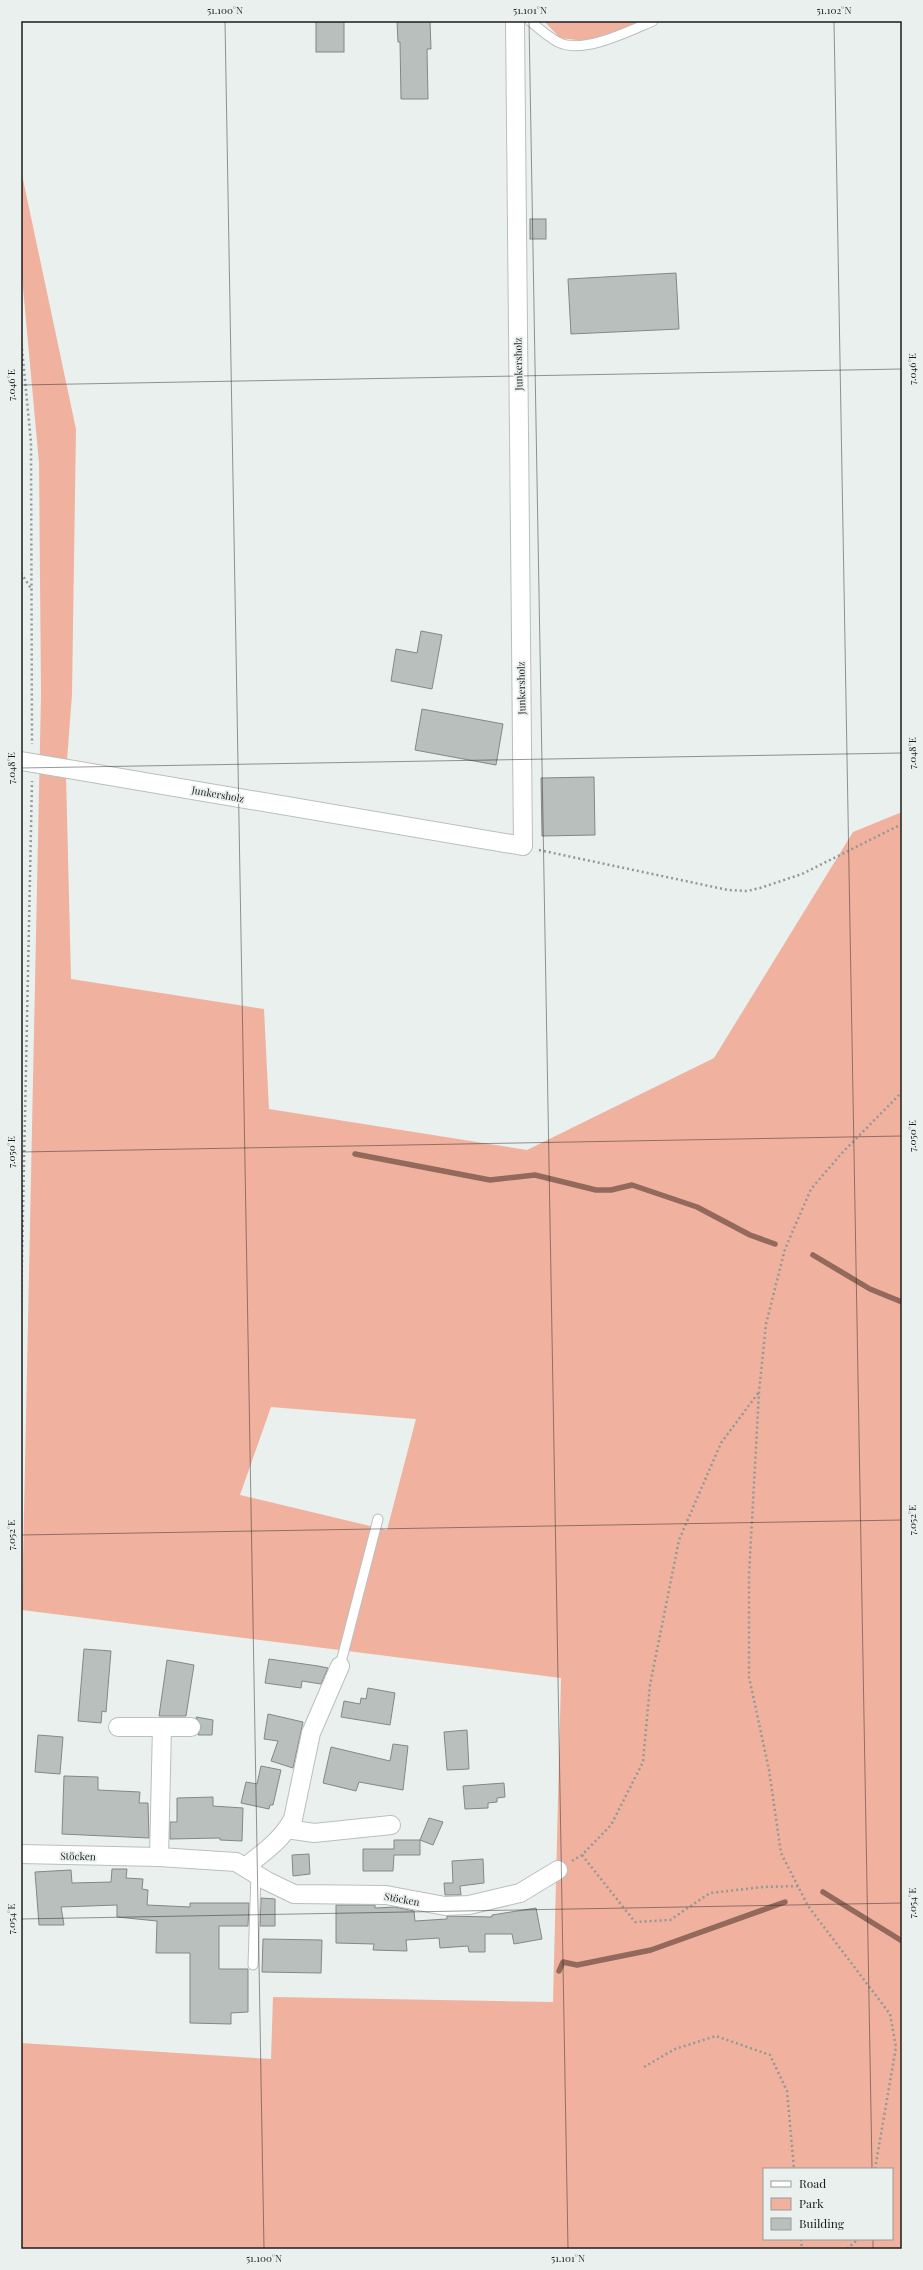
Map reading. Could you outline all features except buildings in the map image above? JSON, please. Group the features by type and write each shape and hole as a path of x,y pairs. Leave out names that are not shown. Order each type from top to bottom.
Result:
{"street":[{"name":"Junkersholz","path":"26,762 523,846 515,21"},
{"path":"250,1871 287,1829 293,1819 311,1732 340,1666"},
{"path":"159,1857 162,1727"},
{"path":"118,1728 191,1727"},
{"path":"287,1829 314,1833 391,1825"},
{"name":"Stöcken","path":"21,1854 159,1857 236,1862 294,1894 386,1895 445,1906 469,1905 520,1893 558,1870"}],"lane":[{"path":"530,21 558,42 570,46 583,46 601,41 653,21"},
{"path":"340,1666 378,1519"},
{"path":"250,1871 253,1965"}],"path":[{"path":"21,340 31,442 32,591 26,762 21,1307"},
{"path":"21,573 32,591"},
{"path":"523,846 728,890 747,891 802,874 902,824"},
{"path":"875,2168 896,2047 890,2014 808,1906 781,1853 769,1770 749,1677 749,1575 759,1392 766,1324 785,1249 811,1189 842,1153 902,1092"},
{"path":"558,1870 582,1855 611,1826 643,1762 650,1685 679,1540 721,1443 759,1392"},
{"path":"582,1855 635,1922 670,1920 710,1893 763,1887 798,1886"},
{"path":"644,2067 675,2049 716,2036 770,2055 787,2091 794,2168"},
{"path":"21,2037 21,2046"},
{"path":"847,2249 857,2240"}],"green space":[{"path":"544,21 640,21 611,33 585,41 560,38"},
{"path":"21,170 76,429 72,694 66,774 71,979 264,1009 269,1109 527,1150 714,1058 853,832 902,812 902,2249 21,2249 21,2043 271,2059 273,1997 553,2002 561,1678 22,1610 41,694 39,463 21,266","holes":["271,1407 416,1419 387,1530 240,1495"]}],"waterway":[{"path":"355,1154 490,1180 535,1175 596,1190 611,1190 632,1185 697,1207 750,1235 775,1244"},
{"path":"813,1255 870,1289 902,1302"},
{"path":"823,1892 902,1941"},
{"path":"559,1971 563,1962 577,1965 651,1950 785,1902"}]}
